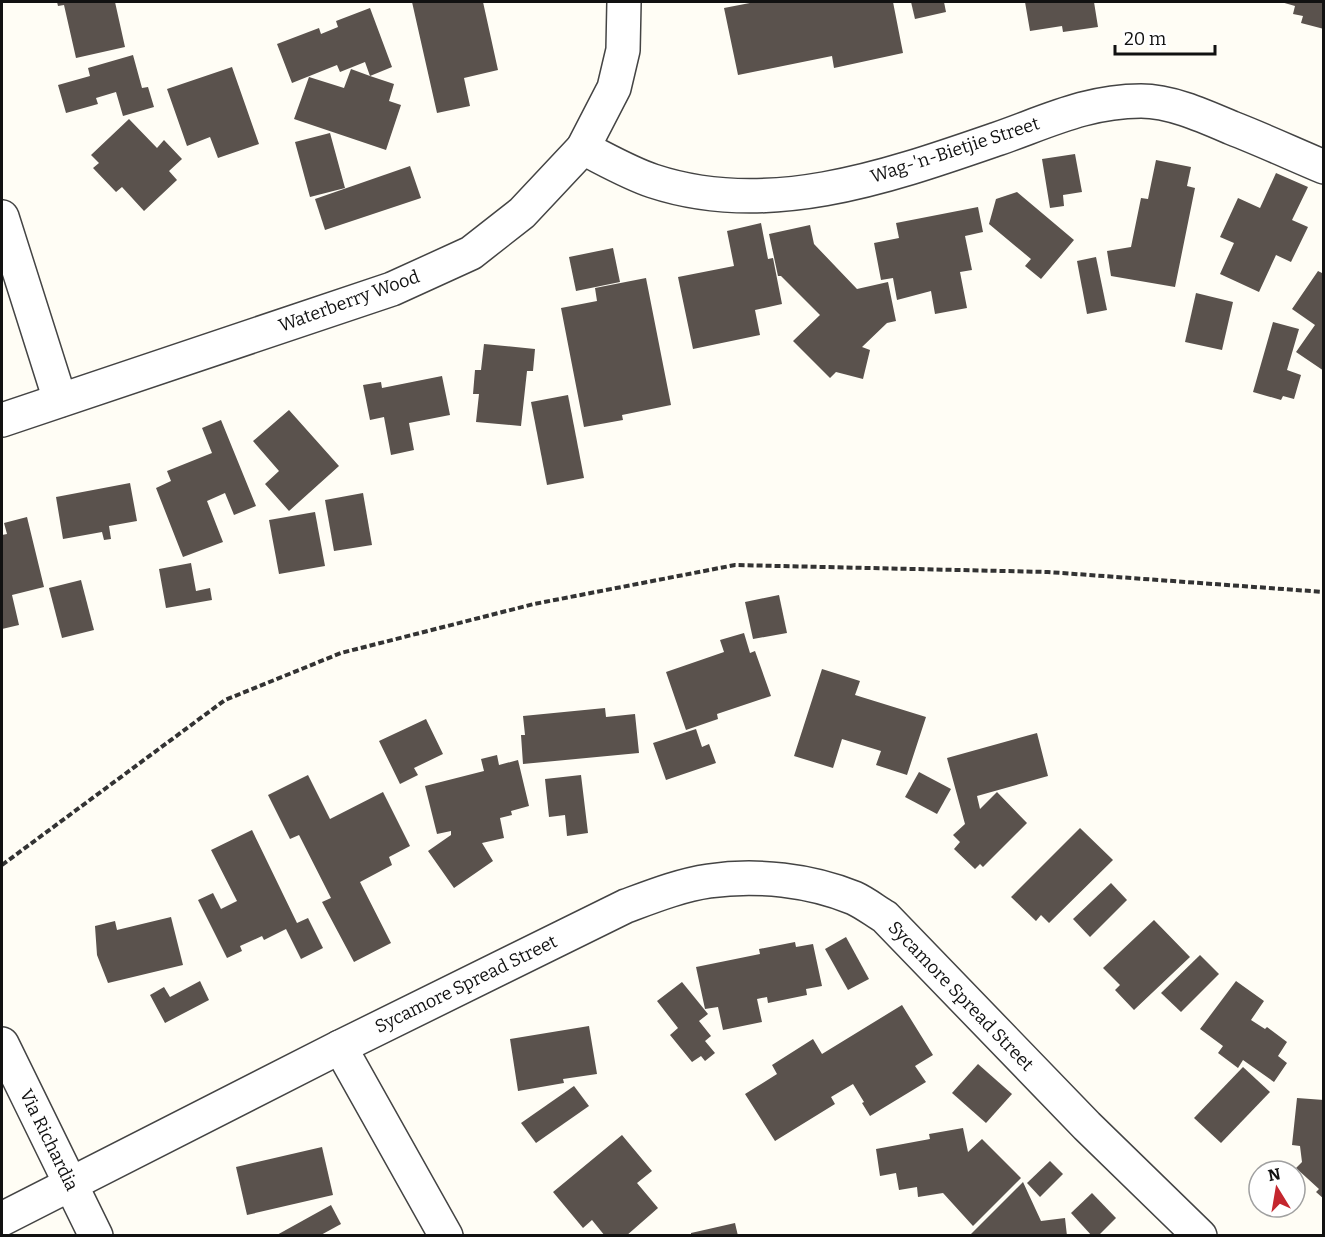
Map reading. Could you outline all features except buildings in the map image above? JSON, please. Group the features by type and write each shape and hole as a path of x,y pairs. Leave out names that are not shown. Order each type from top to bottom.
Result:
{"street":[{"name":"Waterberry Wood","path":"2,420 392,289 471,253 522,213 583,148 614,88 623,50 624,2"},
{"name":"Wag-'n-Bietjie Street","path":"583,148 652,181 714,195 779,196 835,188 903,169 1018,131 1067,112 1112,102 1143,101 1190,111 1323,167"},
{"path":"2,217 60,400"},
{"name":"Sycamore Spread Street","path":"2,1219 340,1047 626,906 665,892 708,881 741,878 774,879 816,886 855,899 885,917 1087,1126 1200,1236"},
{"name":"Via Richardia","path":"2,1044 96,1236"},
{"path":"340,1047 446,1236"}],"path":[{"path":"2,865 225,700 340,652 534,604 735,565 1048,572 1323,592"}]}
